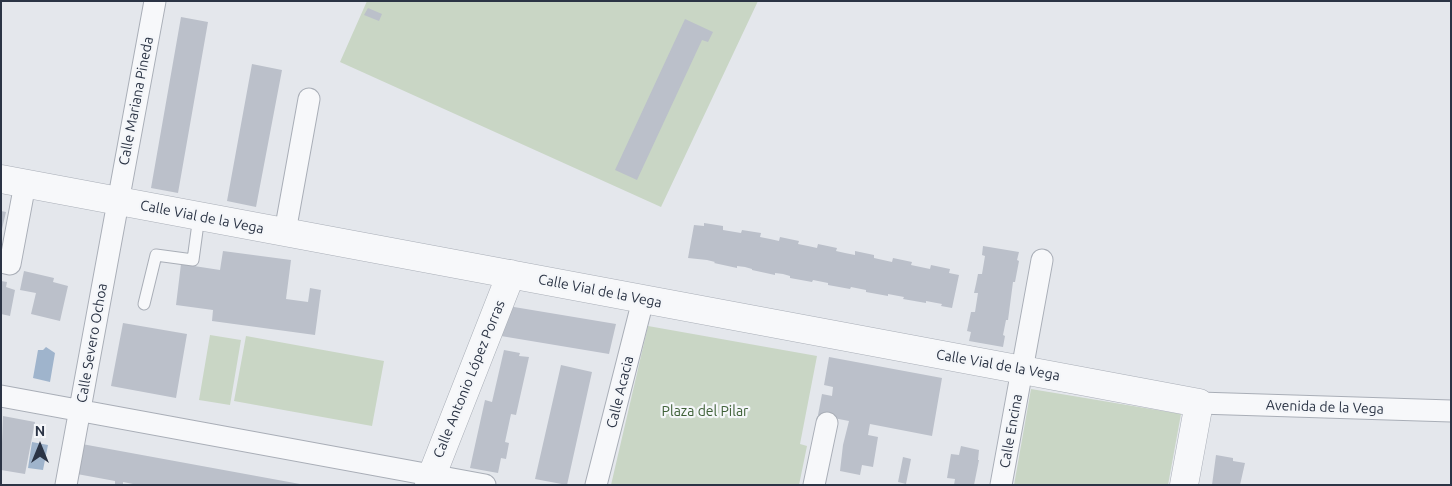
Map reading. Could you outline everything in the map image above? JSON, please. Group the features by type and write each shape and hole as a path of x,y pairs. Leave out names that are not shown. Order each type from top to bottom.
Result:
{"street":[{"name":"Calle Mariana Pineda","path":"117,201 155,1"},
{"path":"285,232 309,99"},
{"name":"Calle Vial de la Vega","path":"13,182 1199,402"},
{"path":"1,262 10,264 13,182"},
{"name":"Calle Severo Ochoa","path":"66,485 117,201"},
{"name":"Calle Encina","path":"1002,485 1042,260"},
{"name":"Calle Antonio López Porras","path":"430,480 511,274"},
{"name":"Calle Acacia","path":"596,485 643,300"},
{"path":"1,396 430,480 485,485"},
{"path":"1184,485 1199,402"},
{"name":"Avenida de la Vega","path":"1199,402 1451,411"},
{"path":"814,485 827,423"}],"lane":[{"path":"144,304 156,255 193,260 199,216"}],"green space":[{"path":"367,1 758,1 661,207 340,62"},
{"name":"Plaza del Pilar","path":"648,326 817,356 800,444 807,446 799,485 611,485"},
{"path":"210,335 241,340 230,405 199,400"},
{"path":"246,336 384,361 372,426 234,401"},
{"path":"1031,389 1181,414 1168,485 1014,485"}],"water":[{"path":"46,347 55,353 50,382 33,378 38,350 43,350"},
{"path":"32,442 48,445 43,470 28,468"}],"building":[{"path":"368,8 382,14 379,21 364,15"},
{"path":"181,17 208,22 178,193 151,188"},
{"path":"685,19 713,32 708,42 702,40 637,180 615,170"},
{"path":"252,64 282,70 256,207 227,201"},
{"path":"1,211 6,212 2,229 1,229"},
{"path":"704,223 723,226 723,230 741,233 742,230 761,233 760,237 779,241 780,237 799,241 798,244 817,248 818,244 837,248 836,251 855,255 855,251 874,255 874,258 892,262 893,258 912,262 911,265 930,269 931,265 950,269 949,273 959,275 952,308 941,306 942,304 903,299 904,297 888,294 888,296 851,287 850,289 828,285 828,283 813,280 812,282 790,278 790,276 783,274 775,273 775,275 745,267 737,266 737,268 707,260 688,258 694,225 704,226"},
{"path":"983,246 1019,252 1008,320 1006,320 1003,335 1005,336 1003,347 969,341 971,332 967,331 971,312 975,312 978,293 974,293 978,274 982,274 985,256 982,255"},
{"path":"223,251 291,260 286,299 308,302 310,288 321,290 315,335 212,321 213,310 176,305 181,264 220,270"},
{"path":"24,271 54,278 53,282 68,286 60,321 31,314 36,293 20,290"},
{"path":"1,281 7,282 6,287 15,290 10,316 1,314"},
{"path":"508,306 616,324 609,354 501,336"},
{"path":"123,323 187,334 176,398 111,386"},
{"path":"504,350 520,353 519,356 529,357 516,415 511,414 505,442 509,443 506,459 501,458 498,473 470,468 485,400 492,402"},
{"path":"829,357 942,378 932,436 870,424 868,435 878,437 873,467 862,465 860,475 840,471 843,445 849,421 818,415 822,394 832,396 833,387 824,385"},
{"path":"561,365 592,372 567,485 535,479"},
{"path":"3,416 35,422 25,474 1,470"},
{"path":"82,444 300,485 138,485 123,482 123,485 115,485 115,481 77,474"},
{"path":"961,446 979,450 974,485 954,485 955,479 947,478 951,454 959,455"},
{"path":"1216,455 1233,458 1233,461 1245,463 1240,485 1212,485"},
{"path":"903,457 911,459 906,484 898,482"}]}
